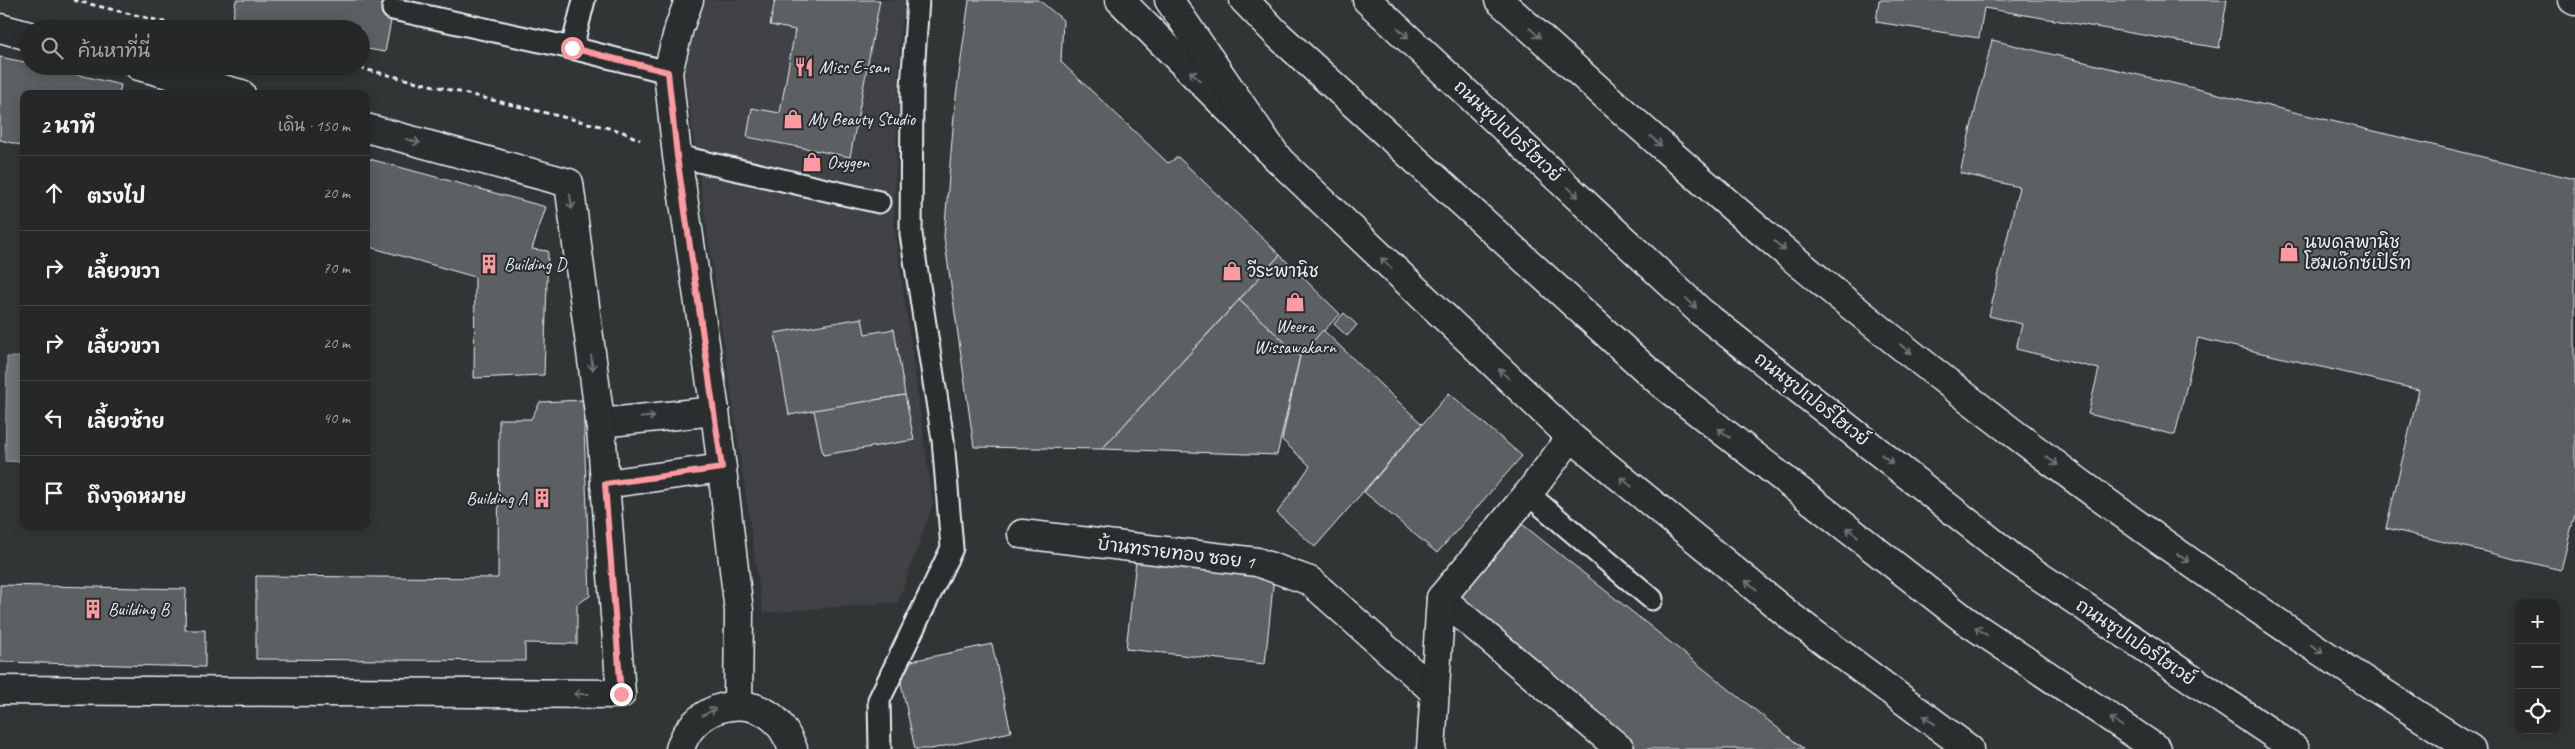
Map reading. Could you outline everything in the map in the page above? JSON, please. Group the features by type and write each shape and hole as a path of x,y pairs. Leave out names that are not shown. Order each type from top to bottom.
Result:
{"main road":[{"path":"689,0 679,28 668,72 677,156 715,411 739,611 738,705"},
{"path":"1120,0 1279,160 1571,437 1790,616 1969,749"},
{"path":"1169,0 1279,160"},
{"path":"1244,0 1278,35 1662,384 1966,620 2157,749"},
{"name":"ถนนซุปเปอร์ไฮเวย์","path":"1367,0 1701,312 2014,559 2295,749"},
{"path":"1499,0 1678,161 1844,300 2012,433 2192,564 2380,692 2471,749"},
{"path":"0,28 20,34"},
{"path":"172,75 226,90"},
{"path":"0,690 621,694 600,423 569,183 370,129"},
{"path":"600,423 715,411"},
{"path":"1431,749 1441,598 1528,494 1571,437"},
{"path":"605,484 722,468"},
{"name":"บ้านทรายทอง ซอย 1","path":"1022,534 1257,562 1310,581 1435,692"},
{"path":"1441,598 1620,749"},
{"path":"680,749 688,732 705,713 721,707 738,705 757,709 772,718 785,732 793,749"}],"lane":[{"path":"572,48 584,0"},
{"path":"880,749 879,700 952,548 943,440 911,234 912,87 918,0"},
{"path":"393,9 572,48 668,72"},
{"path":"677,156 879,202"},
{"path":"1528,494 1652,600"}],"path":[{"path":"73,0 156,20"},
{"path":"370,71 621,131 677,156"}],"shaded area":[{"path":"701,0 906,0 900,31 894,224 933,504 898,602 763,613 684,72 691,27"},
{"path":"7,357 20,357 20,462 5,461"}],"building":[{"path":"236,0 395,0 385,52 370,50 370,20 233,20"},
{"path":"775,0 880,0 850,157 747,137 752,108 780,113 795,30 770,25"},
{"path":"969,0 1039,0 1063,20 1061,62 1168,163 1178,157 1280,255 1102,449 974,447 944,236 955,104"},
{"path":"1879,0 2227,0 2219,48 1984,8 1979,38 1876,22"},
{"name":"นพดลพานิช โฮมเอ๊กซ์เปิร์ท","path":"1992,40 2575,179 2575,513 2561,570 2386,528 2419,390 2198,338 2175,435 2088,414 2099,369 2016,349 2022,324 1989,316 2019,187 1960,173"},
{"path":"0,57 20,61 20,75 79,75 121,85 120,90 20,90 20,145 0,140"},
{"name":"Building D","path":"370,159 546,207 532,249 548,251 544,375 474,378 475,277 370,247"},
{"path":"1280,255 1340,314 1300,356 1239,300"},
{"path":"1239,300 1300,356 1277,455 1102,449"},
{"path":"1344,313 1357,325 1347,336 1334,324"},
{"path":"862,318 865,334 894,329 905,395 789,415 775,333"},
{"path":"1323,330 1422,424 1315,547 1277,513 1310,466 1282,440 1300,356"},
{"path":"1449,393 1522,456 1437,553 1364,492"},
{"path":"905,395 914,440 823,455 814,410"},
{"name":"Building A","path":"583,400 590,596 577,604 577,644 525,643 525,661 256,659 256,576 498,578 499,419 531,419 540,402"},
{"path":"1522,524 1804,749 1638,749 1456,601"},
{"path":"1136,561 1274,576 1265,664 1126,649"},
{"name":"Building B","path":"0,585 186,589 185,630 205,630 205,667 0,662"},
{"path":"992,644 1011,732 931,749 915,749 897,664"}],"place":[{"name":"Miss E-san","path":"804,67"},
{"name":"My Beauty Studio","path":"793,119"},
{"name":"Oxygen","path":"812,162"},
{"name":"นพดลพานิช โฮมเอ๊กซ์เปิร์ท","path":"2289,252"},
{"name":"Building D","path":"489,264"},
{"name":"วีระพานิช","path":"1232,271"},
{"name":"Weera Wissawakarn","path":"1295,302"},
{"name":"Building A","path":"542,498"},
{"name":"Building B","path":"93,609"}],"route":[{"path":"572,48 668,72 677,156 722,468 605,484 621,694"}]}
